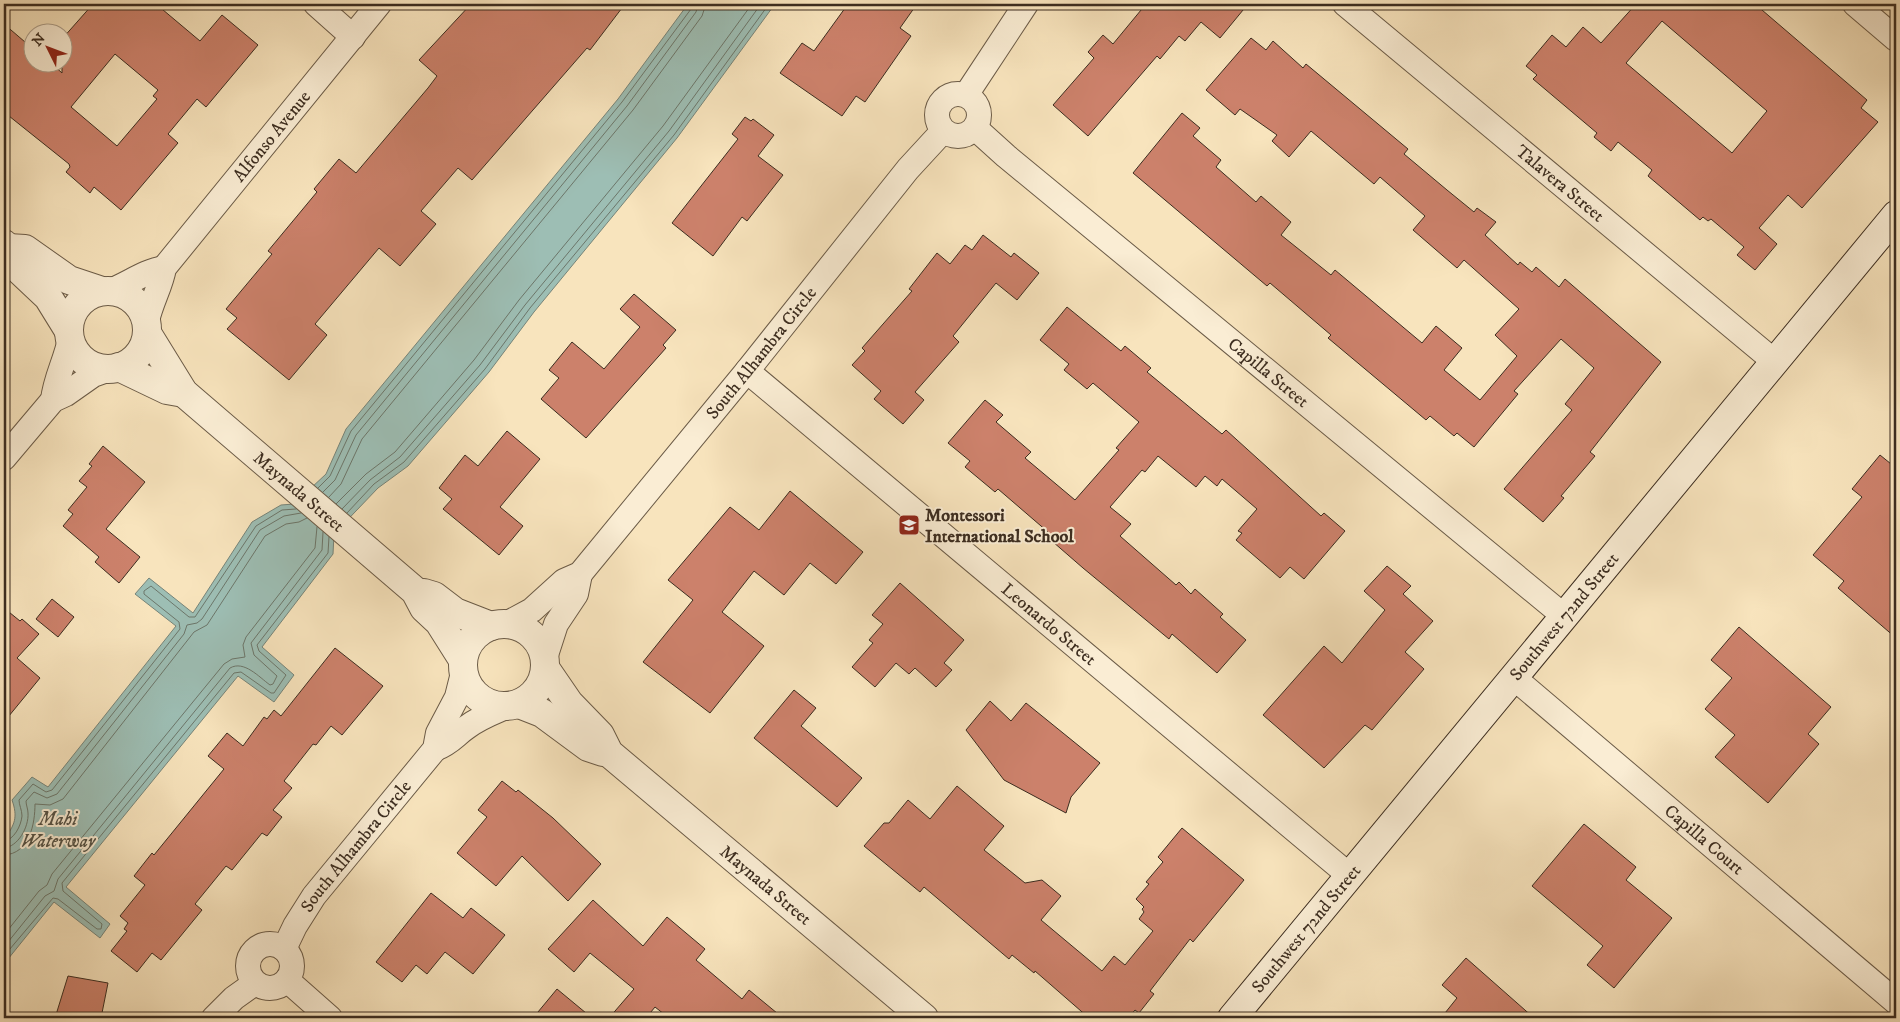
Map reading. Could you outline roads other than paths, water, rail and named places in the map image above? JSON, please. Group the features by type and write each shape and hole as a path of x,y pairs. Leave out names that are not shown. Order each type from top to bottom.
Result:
{"street":[{"path":"316,4 353,37"},
{"name":"Alfonso Avenue","path":"147,327 156,293 162,282 164,268 380,4"},
{"path":"966,95 1026,4"},
{"name":"Talavera Street","path":"1345,4 1775,362"},
{"path":"1855,4 1896,39"},
{"path":"953,94 966,95 972,99 979,109 975,128 960,136 944,131 937,120 938,106 947,96 953,94"},
{"name":"Capilla Street","path":"975,128 1006,156 1564,616"},
{"name":"South Alhambra Circle","path":"499,625 532,610 564,581 580,574 747,371 908,169 944,131"},
{"name":"Southwest 72nd Street","path":"1232,1018 1896,215"},
{"path":"4,458 53,400 66,394 93,375 134,359 143,350 147,327 137,302 127,295 68,280 25,249 6,246"},
{"path":"6,246 13,264 48,297 70,335 75,352 84,362 97,368 115,368"},
{"path":"53,400 54,386 67,356 73,313 80,302 90,294 106,291 139,278 150,270 164,268"},
{"name":"Maynada Street","path":"147,327 164,363 178,380 184,394 415,591 424,608 439,622 463,667"},
{"name":"Maynada Street","path":"115,368 167,390 184,394"},
{"name":"Leonardo Street","path":"747,371 1350,876"},
{"name":"South Alhambra Circle","path":"545,663 550,638 556,624 576,594 580,574"},
{"name":"Maynada Street","path":"415,591 434,596 455,612 499,625"},
{"path":"499,625 519,626 531,634 540,645 545,663 537,690 512,705 494,706 478,698 467,685 463,667 472,639 499,625"},
{"name":"Maynada Street","path":"545,663 569,703 600,735 609,753 924,1018"},
{"name":"South Alhambra Circle","path":"284,949 295,926 314,896 435,749 438,733 458,696 463,667"},
{"name":"Capilla Court","path":"1514,677 1896,1002"},
{"name":"South Alhambra Circle","path":"435,749 451,743 465,728 482,718 512,705"},
{"name":"Maynada Street","path":"512,705 542,713 588,748 609,753"},
{"path":"264,944 278,945 284,949 292,964 287,980 275,988 261,987 255,983 248,971 249,957 264,944"},
{"path":"287,980 330,1018"},
{"path":"214,1018 234,998 255,983"}],"water":[{"name":"Mahi Waterway","path":"688,4 775,4 677,138 534,312 489,372 408,466 378,488 334,534 333,554 262,647 294,675 274,702 238,676 66,887 110,924 100,938 54,902 4,964 4,839 14,821 15,811 12,800 32,777 48,787 176,626 135,594 149,578 193,613 252,522 281,505 294,504 326,474 346,429 618,99"}],"place":[{"name":"Montessori International School","path":"909,525"}]}
